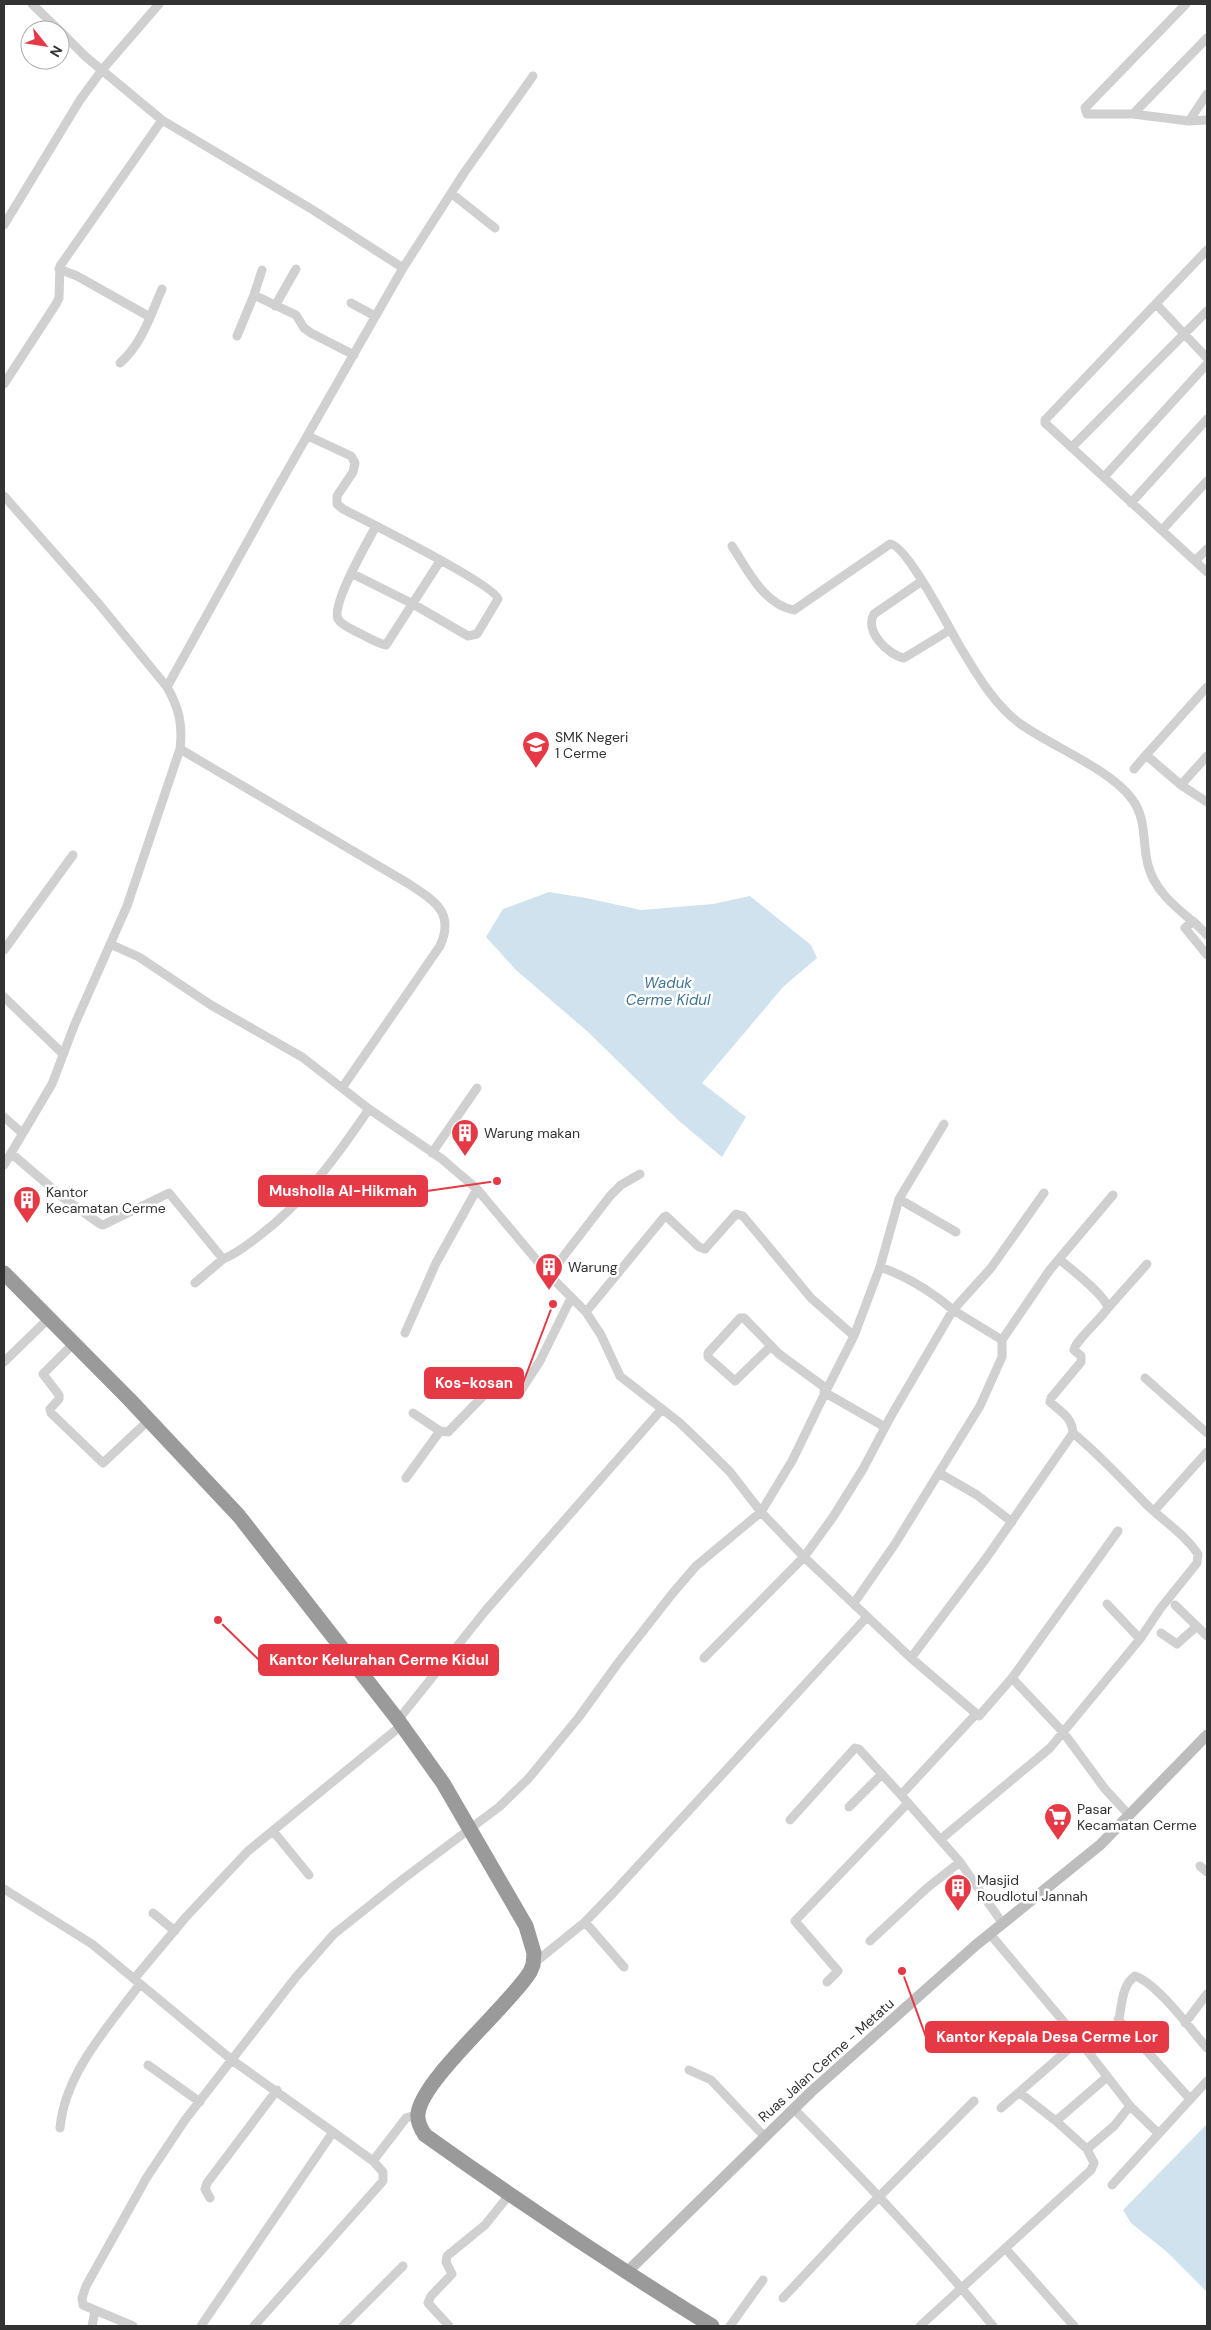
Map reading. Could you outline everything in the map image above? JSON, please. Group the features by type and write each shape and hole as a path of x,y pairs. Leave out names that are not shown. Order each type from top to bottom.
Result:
{"highway":[{"path":"4,1273 149,1420 239,1516 400,1722 443,1783 471,1828 526,1926 533,1943 533,1964 525,1979 435,2081 422,2101 418,2114 420,2127 425,2135 509,2195 626,2273 712,2326"}],"main road":[{"name":"Ruas Jalan Cerme - Metatu","path":"626,2273 794,2109 990,1934 1100,1845 1207,1737"}],"street":[{"path":"32,4 49,20"},
{"path":"4,225 80,100 102,70 159,4"},
{"path":"1186,4 1085,108 1087,114 1134,114 1189,121 1207,120"},
{"path":"1134,114 1207,38"},
{"path":"70,40 102,70 162,120 313,210 403,268"},
{"path":"167,687 224,582 403,268 451,193 533,76"},
{"path":"1189,121 1207,94"},
{"path":"4,384 59,298 59,269 162,120"},
{"path":"451,193 495,228"},
{"path":"1207,250 1157,305 1046,417 1045,423 1207,572"},
{"path":"59,269 77,276 150,317"},
{"path":"275,306 296,269"},
{"path":"237,336 262,270"},
{"path":"120,363 135,346 162,289"},
{"path":"254,295 296,315 304,328 311,333 354,355"},
{"path":"351,303 375,316"},
{"path":"1157,305 1184,336 1207,358"},
{"path":"1072,448 1207,312"},
{"path":"1104,477 1207,364"},
{"path":"1131,503 1207,419"},
{"path":"308,436 351,456 355,463 353,472 337,496 337,504 440,561 497,595 498,599 477,634 468,636 413,604 351,573"},
{"path":"1162,530 1207,481"},
{"path":"4,496 99,604 167,687 180,716 182,726 180,749 127,906 63,1054 52,1084 4,1165"},
{"path":"376,526 351,573 342,596 337,614 338,619 344,625 386,645 440,561"},
{"path":"732,546 760,588 777,603 794,610 890,544 900,549 922,581 950,630 995,701 1014,718 1054,745 1104,774 1132,799 1144,827 1147,863 1155,882 1169,901 1207,935"},
{"path":"1195,562 1207,549"},
{"path":"922,581 874,614 871,620 871,629 886,649 894,656 904,658 950,630"},
{"path":"1134,769 1207,687"},
{"path":"180,749 401,879 433,900 441,908 446,926 440,946 342,1088"},
{"path":"1146,755 1181,785 1207,802"},
{"path":"1181,785 1207,756"},
{"path":"4,950 73,855"},
{"path":"1192,920 1185,928 1207,955"},
{"path":"110,944 139,957 211,1005 302,1056 368,1109 432,1153 477,1189 548,1275 586,1312 600,1335 620,1376 680,1423 730,1472 761,1512 804,1557 911,1658 979,1716 1012,1678 1118,1531"},
{"path":"4,997 63,1054"},
{"path":"432,1153 477,1088"},
{"path":"195,1283 223,1259 234,1255 285,1215 333,1161 368,1109"},
{"path":"4,1117 22,1133"},
{"path":"133,2326 94,2311 82,2303 86,2286 147,2177 232,2060 296,1977 334,1934 403,1878 499,1807 533,1773 580,1717 618,1663 696,1566 761,1512 792,1462 825,1391 854,1336 880,1267 899,1199 944,1124"},
{"path":"11,1153 61,1196 103,1225 169,1193 223,1259"},
{"path":"548,1275 610,1196 630,1178 640,1174"},
{"path":"405,1333 440,1255 477,1189"},
{"path":"704,1658 804,1557 849,1493 953,1310 991,1268 1044,1193"},
{"path":"854,1603 895,1544 980,1406 1002,1357 1002,1340 1049,1271 1113,1194"},
{"path":"899,1199 956,1232"},
{"path":"586,1312 664,1216 699,1247 705,1250 736,1214 743,1216 818,1306 854,1336"},
{"path":"1059,1259 1093,1290 1107,1304 1108,1308"},
{"path":"911,1658 1012,1522 1073,1433 1069,1418 1050,1402 1051,1398 1081,1362 1081,1356 1074,1350 1076,1344 1093,1328 1147,1264"},
{"path":"880,1267 912,1282 941,1299 953,1310 1002,1340"},
{"path":"413,1413 440,1431 448,1432 490,1389 498,1389 515,1396 520,1393 540,1361 572,1298"},
{"path":"4,1362 49,1318"},
{"path":"771,1346 735,1381 708,1357 710,1348 740,1318 747,1321 771,1346 825,1391 885,1427"},
{"path":"74,1343 43,1374 59,1395 59,1399 50,1409 50,1413 103,1463 149,1420"},
{"path":"1145,1378 1207,1433"},
{"path":"60,2128 66,2094 77,2074 137,1981 175,1931 217,1883 272,1831 400,1722 486,1610 661,1410"},
{"path":"406,1478 440,1431"},
{"path":"941,1839 1050,1748 1140,1639 1160,1609 1198,1563 1198,1554 1192,1544 1154,1511 1105,1460 1073,1433"},
{"path":"1154,1511 1207,1452"},
{"path":"939,1473 977,1495 1012,1522"},
{"path":"1107,1604 1140,1639"},
{"path":"1175,1606 1207,1636"},
{"path":"533,1964 585,1922 679,1823 721,1774 867,1617"},
{"path":"1161,1632 1177,1644 1197,1626"},
{"path":"1012,1678 1063,1732 1106,1789 1129,1815"},
{"path":"901,1795 976,1714"},
{"path":"790,1820 849,1752 855,1748 859,1749 960,1862 1003,1924"},
{"path":"849,1807 882,1774"},
{"path":"827,1982 838,1970 795,1921 908,1803"},
{"path":"272,1831 309,1875"},
{"path":"870,1941 927,1888 960,1862"},
{"path":"4,1889 92,1944 232,2060 373,2161 383,2172 383,2181 254,2326"},
{"path":"154,1913 175,1931"},
{"path":"585,1922 624,1967"},
{"path":"990,1934 1079,2040 1130,2106 1158,2133"},
{"path":"1088,2052 1109,2040 1115,2032 1126,1989 1135,1976 1146,1982 1159,1994 1207,2048"},
{"path":"1184,2023 1207,1994"},
{"path":"1118,2019 1190,2099"},
{"path":"1001,2108 1079,2040"},
{"path":"148,2065 200,2102"},
{"path":"689,2070 711,2080 765,2137"},
{"path":"1056,2121 1107,2077"},
{"path":"1112,2185 1207,2081"},
{"path":"210,2198 204,2189 207,2183 276,2090"},
{"path":"920,2326 1091,2170 1094,2163 1087,2149 1020,2092"},
{"path":"783,2298 974,2101"},
{"path":"1087,2149 1114,2126 1130,2106"},
{"path":"794,2109 880,2197 962,2287 993,2326"},
{"path":"373,2161 406,2118 418,2114"},
{"path":"201,2326 333,2132"},
{"path":"450,2326 428,2303 452,2274 446,2262 447,2256 486,2225 509,2195"},
{"path":"1005,2248 1074,2326"},
{"path":"343,2326 402,2266"},
{"path":"730,2326 763,2280"},
{"path":"92,2326 94,2311"}],"water":[{"name":"Waduk Cerme Kidul","path":"549,892 641,910 713,904 750,896 811,945 817,958 783,987 702,1083 746,1117 722,1157 678,1120 588,1032 516,970 486,937 503,909"},
{"path":"1207,2124 1207,2292 1167,2252 1131,2223 1123,2210"}],"place":[{"name":"SMK Negeri 1 Cerme","path":"536,769"},
{"name":"Warung makan","path":"465,1157"},
{"name":"Musholla Al-Hikmah","path":"497,1181"},
{"name":"Kantor Kecamatan Cerme","path":"27,1224"},
{"name":"Warung","path":"549,1291"},
{"name":"Kos-kosan","path":"553,1304"},
{"name":"Kantor Kelurahan Cerme Kidul","path":"218,1620"},
{"name":"Pasar Kecamatan Cerme","path":"1058,1841"},
{"name":"Masjid Roudlotul Jannah","path":"958,1912"},
{"name":"Kantor Kepala Desa Cerme Lor","path":"902,1971"}]}
